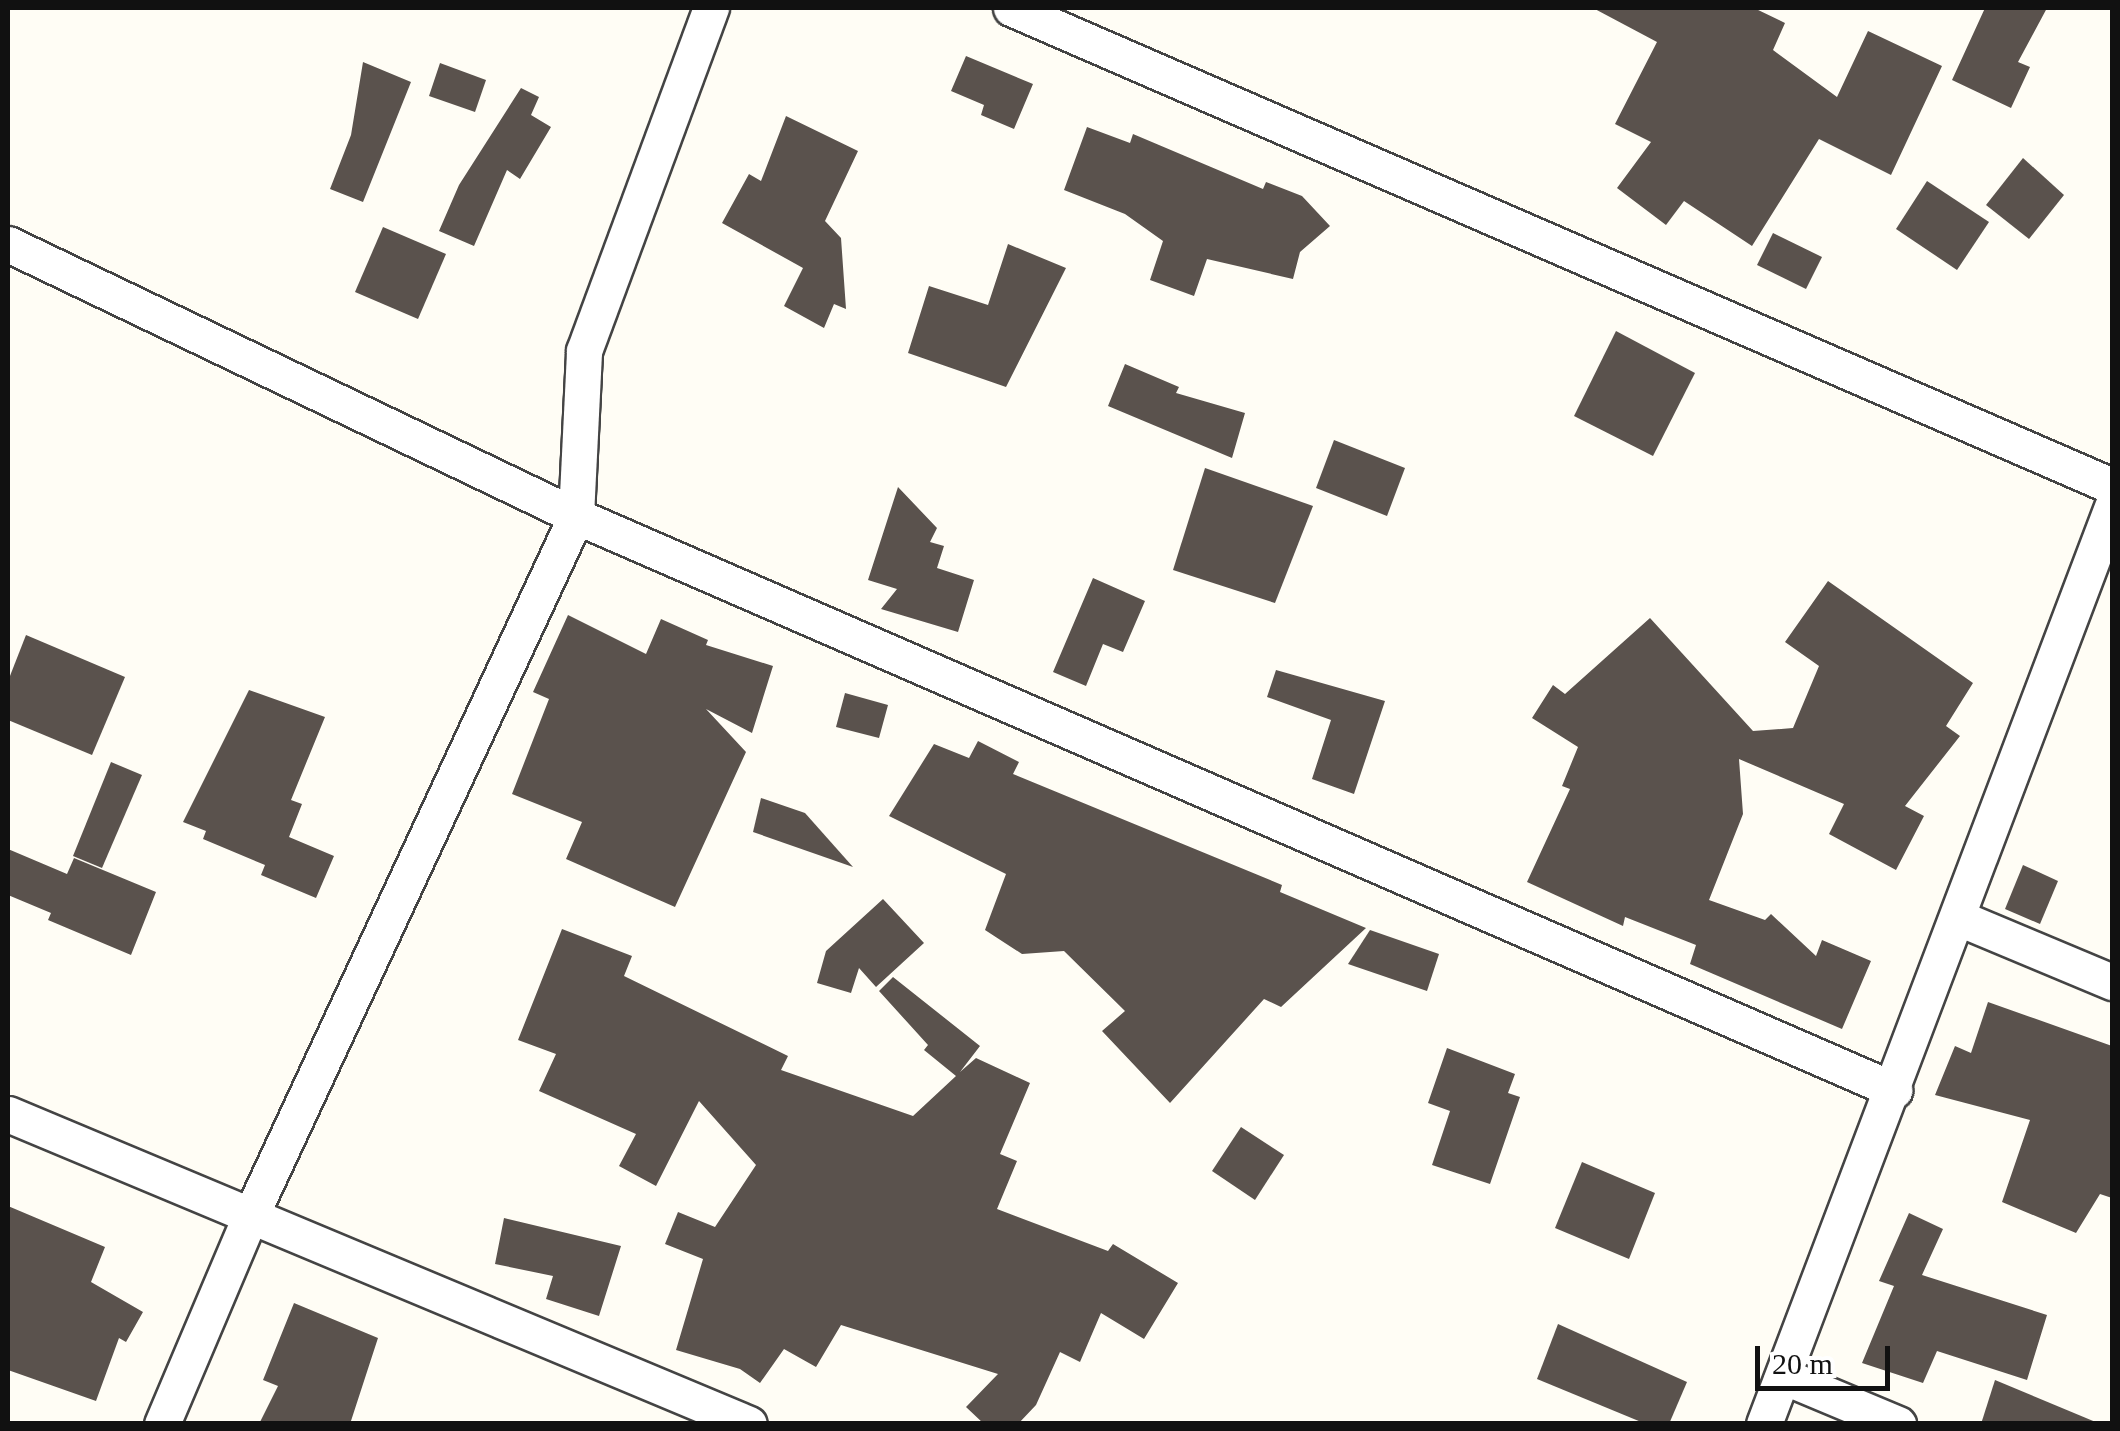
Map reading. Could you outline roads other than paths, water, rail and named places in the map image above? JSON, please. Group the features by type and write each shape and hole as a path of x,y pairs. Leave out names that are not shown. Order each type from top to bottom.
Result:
{"street":[{"path":"162,1424 248,1219 576,516 584,351 712,8"},
{"path":"1011,8 2112,486"},
{"path":"8,244 576,516 1894,1090"},
{"path":"1764,1424 1894,1090 2112,507"},
{"path":"1959,918 2112,982"},
{"path":"8,1114 248,1219 749,1424"},
{"path":"1782,1376 1898,1424"}]}
